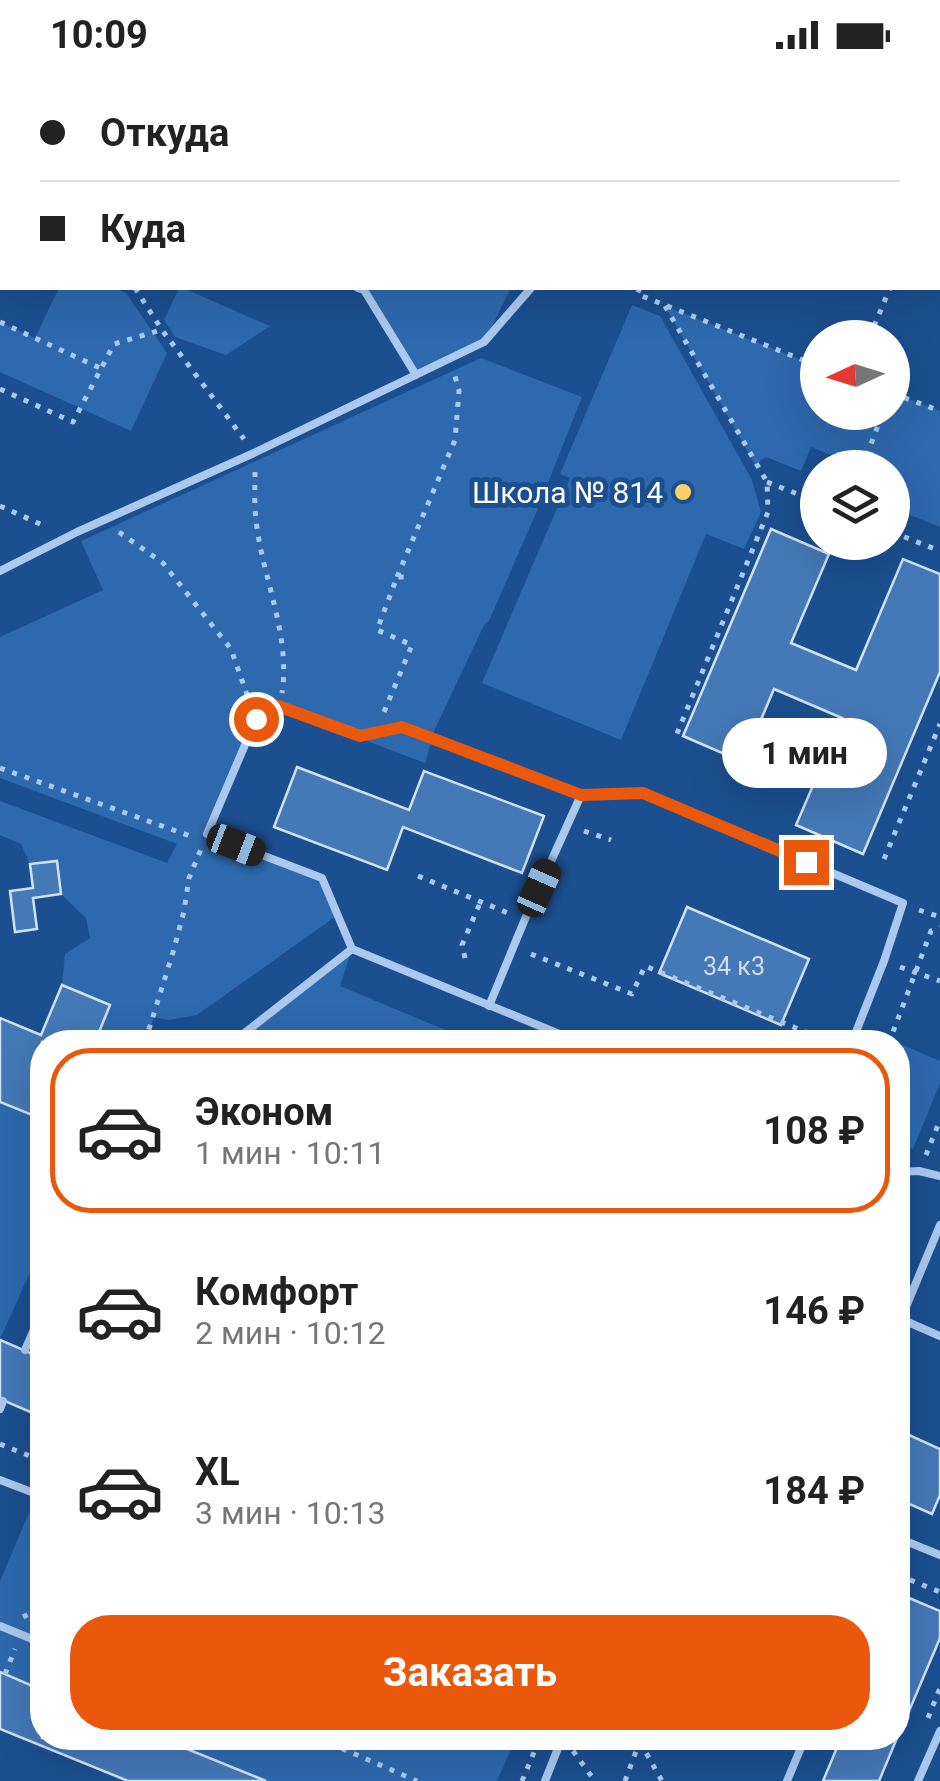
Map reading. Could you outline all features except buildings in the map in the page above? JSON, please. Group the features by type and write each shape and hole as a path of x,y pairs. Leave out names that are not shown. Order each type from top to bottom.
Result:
{"lane":[{"path":"364,290 416,376"},
{"path":"0,571 484,342 529,290"},
{"path":"549,1030 352,949 322,878 207,834 256,719 278,706 360,736 402,727 581,795 643,793 903,904 858,1028"},
{"path":"489,1006 581,795"},
{"path":"247,1030 352,949"},
{"path":"910,1171 940,1176"},
{"path":"910,1298 940,1226"},
{"path":"910,1324 940,1336"},
{"path":"25,1350 30,1339"},
{"path":"0,1480 30,1491"},
{"path":"910,1543 940,1555"},
{"path":"0,1626 30,1637"},
{"path":"918,1781 940,1731"},
{"path":"545,1781 558,1750"},
{"path":"787,1781 800,1750"}],"path":[{"path":"639,290 637,294 665,306 800,359"},
{"path":"877,320 889,290"},
{"path":"665,306 766,482 768,512 674,741"},
{"path":"0,322 100,368"},
{"path":"0,390 73,422 114,344 162,330"},
{"path":"380,724 412,646 376,630 455,440 459,391 449,359"},
{"path":"910,400 940,411"},
{"path":"766,482 800,495"},
{"path":"0,506 68,537"},
{"path":"103,521 163,563 232,649 256,723"},
{"path":"910,539 940,550"},
{"path":"397,577 410,577"},
{"path":"279,708 284,679 282,652"},
{"path":"884,859 939,729"},
{"path":"0,768 204,840 189,878 174,950 149,1030"},
{"path":"567,826 611,840"},
{"path":"418,876 525,919"},
{"path":"465,958 462,945 480,902"},
{"path":"894,1030 931,931 940,926"},
{"path":"514,947 632,994 645,966 801,1030"},
{"path":"884,961 940,981"},
{"path":"858,1028 863,1030"},
{"path":"918,1171 940,1120"},
{"path":"0,1444 30,1456"},
{"path":"910,1579 940,1592"},
{"path":"5,1674 22,1634"},
{"path":"346,1750 417,1781"},
{"path":"522,1781 535,1750"},
{"path":"572,1750 595,1781"},
{"path":"624,1781 637,1750"},
{"path":"646,1750 662,1781"}],"shaded area":[{"path":"58,290 126,293 167,353 131,431 0,372 0,322 35,338"},
{"path":"178,290 188,290 270,326 226,355 175,337 164,320"},
{"path":"359,290 510,290 484,342 416,375"},
{"path":"632,305 660,316 752,480 761,512 744,549 706,534 621,740 482,683 570,478 560,474"},
{"path":"665,306 800,359 800,430 910,430 910,400 940,411 940,527 910,515 910,450 811,447 800,450 800,471 766,457 755,464"},
{"path":"481,358 582,397 489,621 435,729 425,763 280,708 256,723 207,834 322,878 339,914 197,1015 168,1020 154,1017 149,1030 100,1030 110,1005 62,985 65,954 90,938 86,918 61,894 57,861 30,864 21,844 0,835 0,801 167,863 177,844 0,778 0,637 103,590 81,541"},
{"path":"352,949 340,986 445,1030 247,1030"},
{"path":"910,1048 940,1061 940,1083 913,1149"},
{"path":"0,1100 30,1114 30,1273 0,1339"},
{"path":"30,1510 30,1685 0,1672 0,1581"},
{"path":"190,1750 511,1750 497,1781 266,1781"}],"place":[{"name":"Школа № 814","path":"683,492"}],"route":[{"path":"256,719 278,706 360,736 402,727 581,795 643,793 806,862"}]}
